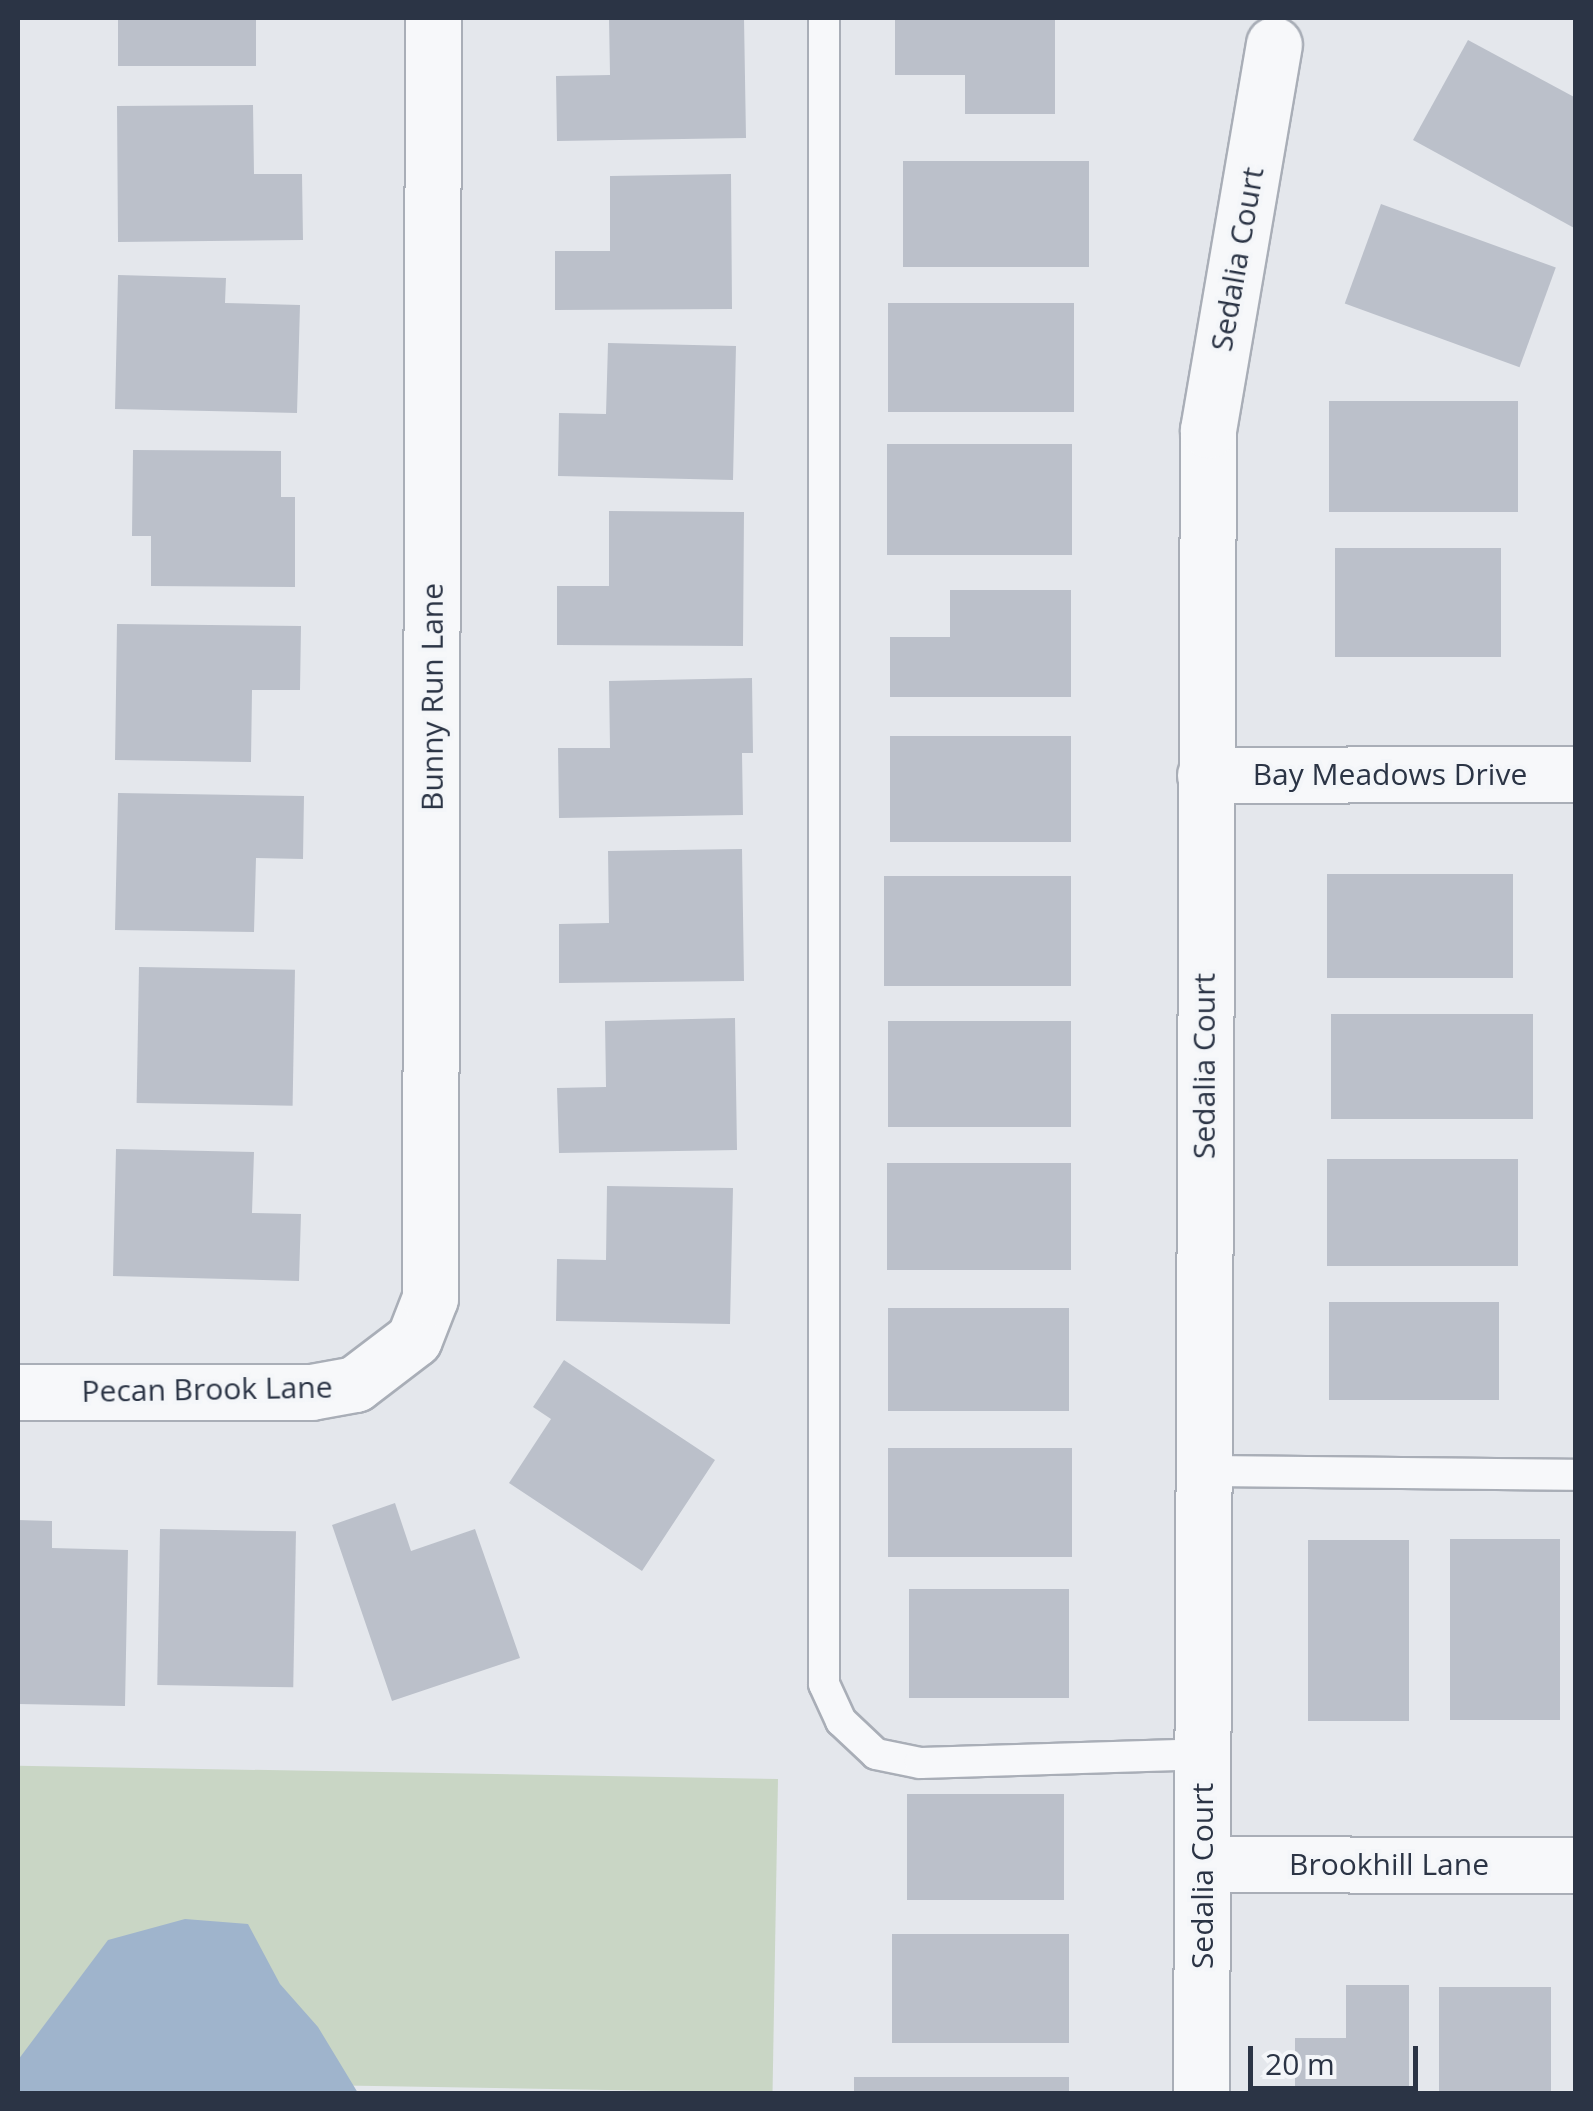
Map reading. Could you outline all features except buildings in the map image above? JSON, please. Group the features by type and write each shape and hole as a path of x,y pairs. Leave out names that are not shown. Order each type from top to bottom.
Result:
{"street":[{"name":"Bunny Run Lane","path":"390,1363 414,1339 430,1298 433,18"},
{"name":"Sedalia Court","path":"1201,2094 1208,430 1275,31"},
{"name":"Bay Meadows Drive","path":"1206,774 1576,774"},
{"name":"Pecan Brook Lane","path":"18,1392 311,1392 354,1384 390,1363"},
{"name":"Brookhill Lane","path":"1202,1864 1576,1865"}],"lane":[{"path":"824,18 824,1684 841,1721 876,1754 920,1763 1202,1754"},
{"path":"1202,1472 1576,1475"}],"green space":[{"path":"18,1766 778,1779 773,2093 18,2080"}],"water":[{"path":"185,1919 248,1924 280,1984 318,2027 358,2093 18,2093 18,2060 108,1940"}]}
